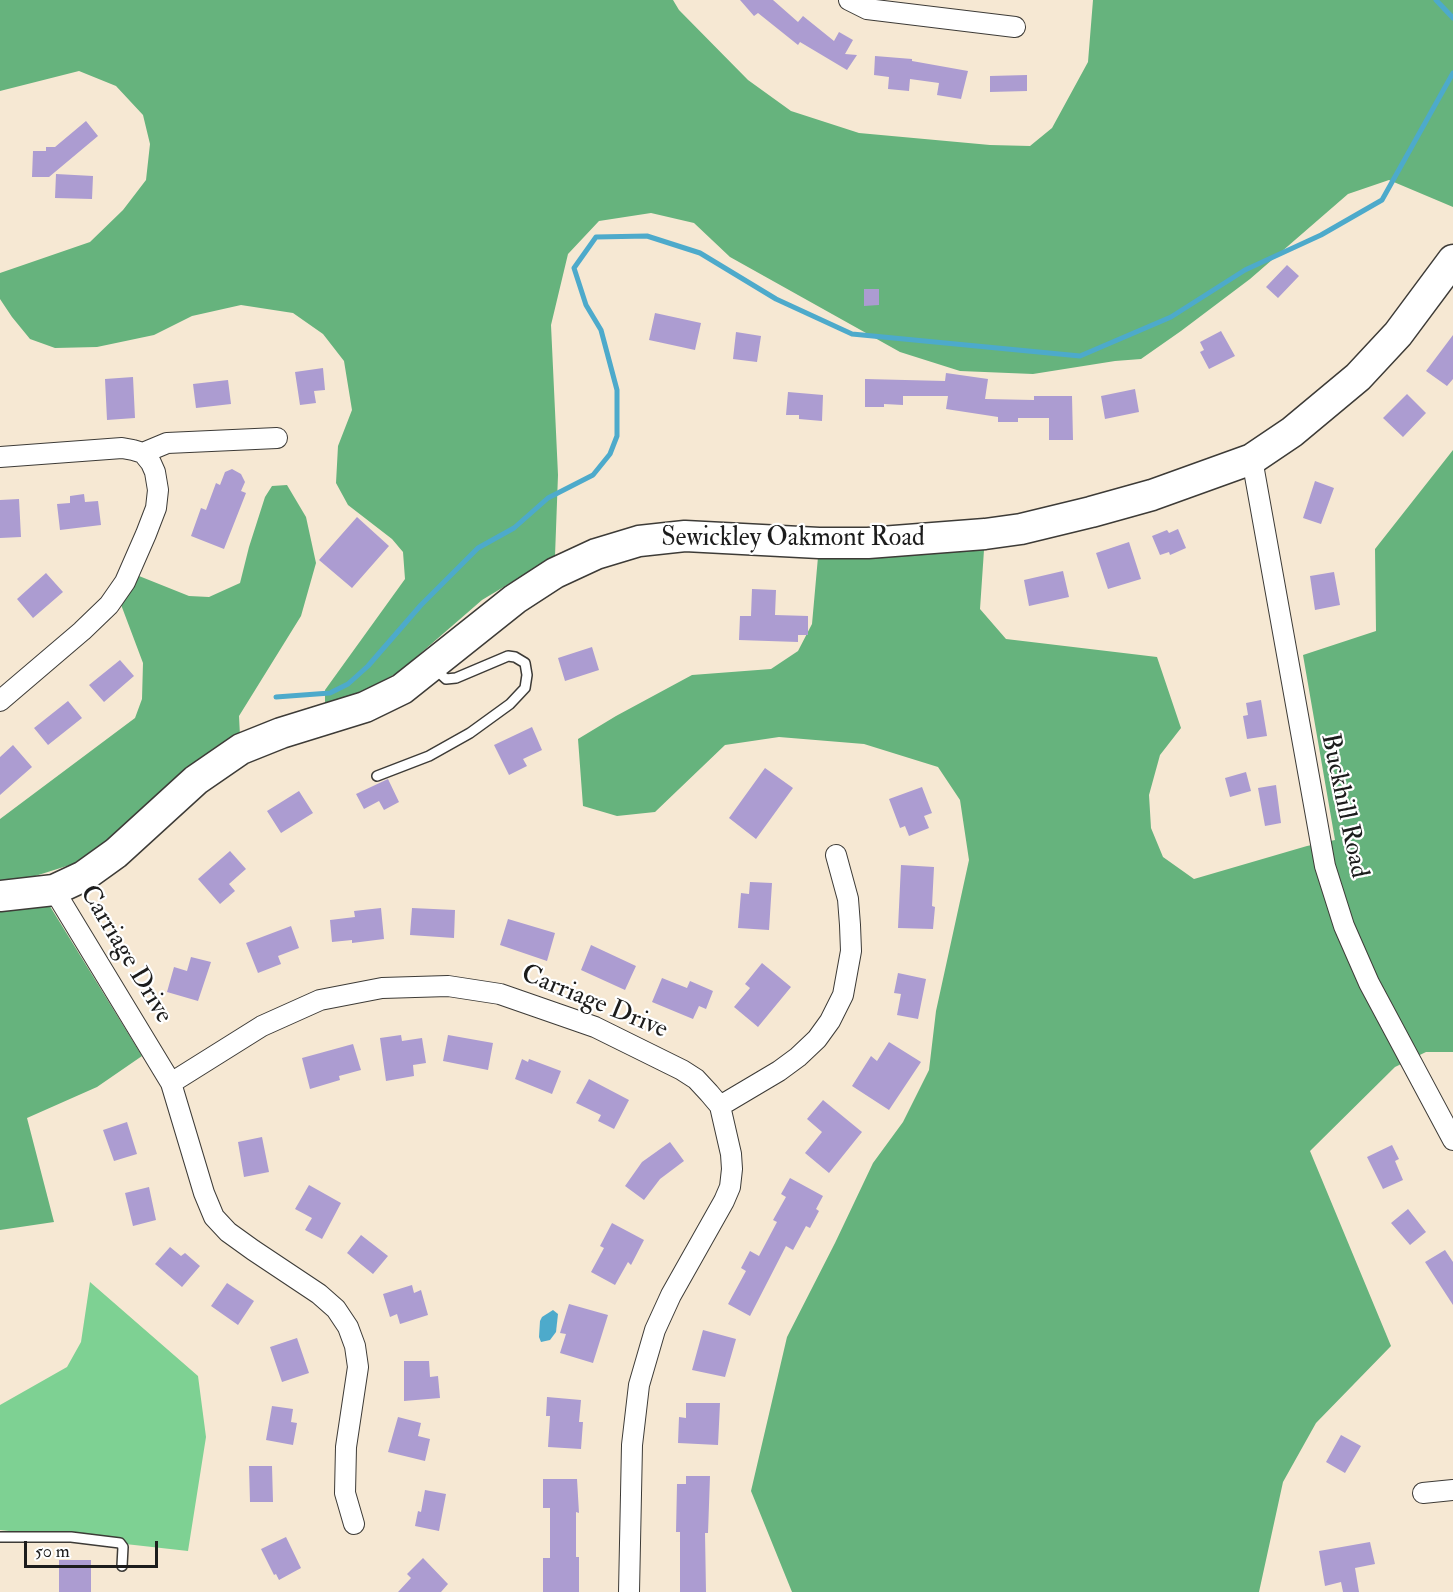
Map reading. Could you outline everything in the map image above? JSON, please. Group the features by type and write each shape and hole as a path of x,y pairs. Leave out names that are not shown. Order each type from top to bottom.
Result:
{"main road":[{"name":"Sewickley Oakmont Road","path":"0,896 54,890 69,884 97,867 196,780 241,749 281,733 365,707 402,689 496,613 535,585 574,563 634,543 685,536 819,543 868,543 985,534 1091,512 1152,495 1252,459 1292,432 1358,377 1404,326 1453,260"}],"street":[{"path":"849,0 867,9 933,8 1015,27"},
{"path":"0,457 122,448 143,453 167,443 277,438"},
{"path":"0,701 99,616 125,582 146,534 157,499 155,472 143,453"},
{"name":"Buckhill Road","path":"1252,459 1325,866 1344,926 1369,983 1453,1140"},
{"path":"720,1106 798,1057 817,1040 830,1022 843,996 851,951 850,925 848,899 836,855"},
{"name":"Carriage Drive","path":"54,890 171,1083 261,1026 320,1000 382,988 448,986 500,994 594,1027 682,1070 696,1079 720,1106 731,1154 730,1187 671,1295 656,1330 639,1385 632,1445 629,1592"},
{"path":"171,1083 204,1193 214,1217 228,1232 319,1294 336,1309 348,1327 355,1346 358,1367 346,1447 345,1493 354,1524"},
{"path":"1423,1493 1453,1490"}],"lane":[{"path":"377,776 429,756 470,733 510,704 525,688 527,675 525,663 515,657 508,656 456,678 446,679 432,666"},
{"path":"0,1537 71,1537 120,1542 123,1546 122,1566"}],"green space":[{"path":"0,0 673,0 679,10 748,80 791,111 859,133 990,145 1030,146 1052,128 1088,62 1093,0 1453,0 1453,207 1389,180 1348,194 1250,279 1141,359 1033,374 960,371 900,352 730,257 694,223 651,213 599,221 568,254 551,325 558,475 555,556 482,600 399,672 368,689 325,704 325,690 405,579 403,552 392,539 348,505 336,483 338,446 352,410 344,361 323,334 293,313 241,305 192,316 154,335 97,347 55,348 30,339 0,299 0,273 90,242 123,210 146,180 150,144 143,115 116,86 79,71 0,91"},
{"path":"1453,450 1453,1052 1426,1052 1395,1067 1310,1151 1391,1346 1316,1423 1283,1482 1259,1592 792,1592 751,1491 787,1337 873,1163 903,1122 929,1070 936,1011 969,860 960,800 938,767 864,744 779,737 725,745 655,812 617,816 583,806 578,739 692,675 771,669 798,651 812,624 818,557 984,550 980,609 1006,639 1157,657 1181,728 1160,755 1149,795 1151,828 1163,857 1194,879 1335,840 1303,655 1376,631 1375,549"},
{"path":"287,485 306,517 316,563 301,616 239,716 240,736 191,765 111,838 73,864 32,877 142,1056 97,1087 27,1118 54,1222 0,1230 0,819 135,718 142,699 143,663 117,594 129,572 189,596 209,597 240,583 265,497 272,486"},
{"path":"90,1282 198,1376 206,1437 188,1551 0,1530 0,1405 67,1367 81,1342"}],"water":[{"path":"553,1310 558,1314 556,1332 550,1340 541,1342 540,1321"}],"building":[{"path":"740,0 773,0 798,22 803,16 834,41 839,32 853,40 845,54 857,55 847,70 800,42 798,45 758,13 754,16"},
{"path":"875,56 912,59 912,61 968,71 961,99 937,95 939,83 910,79 909,91 888,89 889,77 874,75"},
{"path":"1027,75 1027,91 990,92 990,76"},
{"path":"86,121 98,136 49,177 32,177 33,151 46,151 46,147 55,147"},
{"path":"56,174 93,176 92,199 55,198"},
{"path":"1287,265 1299,276 1278,298 1266,287"},
{"path":"864,289 879,289 879,305 864,306"},
{"path":"655,313 701,323 695,350 649,340"},
{"path":"1221,331 1235,356 1209,369 1200,352 1204,350 1200,342"},
{"path":"736,332 761,336 757,362 733,359"},
{"path":"1453,335 1453,379 1447,386 1426,371"},
{"path":"323,368 325,390 314,391 316,403 300,405 295,372"},
{"path":"946,373 988,379 985,399 1034,400 1034,396 1072,396 1073,440 1049,440 1049,418 1018,418 1018,422 998,422 998,417 946,409 948,396 903,396 903,405 884,404 884,407 865,407 865,379 945,381"},
{"path":"133,377 135,418 107,420 105,379"},
{"path":"228,380 231,404 196,408 193,384"},
{"path":"1135,389 1139,412 1105,419 1101,396"},
{"path":"788,392 823,395 822,421 799,419 799,415 786,415"},
{"path":"1407,394 1426,413 1403,437 1383,418"},
{"path":"232,469 241,474 245,482 241,491 246,493 224,549 191,536 201,508 206,510 216,483 220,485 225,472"},
{"path":"1315,481 1334,488 1321,524 1303,518"},
{"path":"84,494 85,502 98,501 101,525 60,530 57,504 70,503 70,496"},
{"path":"19,499 21,537 0,538 0,500"},
{"path":"357,517 389,546 352,588 319,560"},
{"path":"1178,529 1186,548 1170,555 1169,552 1160,555 1152,536 1167,530 1169,533"},
{"path":"1129,542 1141,579 1108,589 1096,553"},
{"path":"1063,571 1069,597 1029,606 1024,580"},
{"path":"1334,572 1340,605 1315,610 1310,576"},
{"path":"46,573 63,592 33,618 17,599"},
{"path":"752,589 776,590 775,615 808,616 808,635 798,635 798,642 739,640 740,616 751,616"},
{"path":"592,647 599,670 565,681 558,658"},
{"path":"120,660 134,676 104,702 89,685"},
{"path":"1261,700 1267,736 1247,739 1243,716 1248,715 1246,703"},
{"path":"68,701 82,718 48,745 34,728"},
{"path":"532,727 542,750 523,759 527,766 509,775 494,745"},
{"path":"13,745 32,767 0,795 0,757"},
{"path":"765,768 793,788 756,839 729,818"},
{"path":"1246,772 1251,791 1230,797 1225,778"},
{"path":"388,779 399,802 384,810 379,801 364,809 356,794"},
{"path":"1276,785 1281,823 1265,826 1258,788"},
{"path":"922,787 932,813 924,816 929,828 909,836 905,826 900,828 889,799"},
{"path":"299,791 313,813 281,833 267,811"},
{"path":"230,851 246,869 229,884 235,891 220,904 198,879"},
{"path":"901,865 934,867 933,929 898,928"},
{"path":"750,882 772,883 769,930 738,928 741,893 749,894"},
{"path":"381,908 384,939 352,943 352,940 332,942 330,920 355,917 354,911"},
{"path":"412,908 455,910 454,938 410,935"},
{"path":"508,919 555,933 547,961 500,945"},
{"path":"291,926 299,948 278,956 281,964 258,973 246,943"},
{"path":"591,945 636,966 625,990 581,970"},
{"path":"191,957 211,962 198,1001 167,992 174,967 187,971"},
{"path":"762,963 791,987 758,1027 734,1007 750,988 745,984"},
{"path":"898,973 926,979 918,1019 897,1015 901,994 894,993"},
{"path":"662,978 687,988 690,981 713,991 706,1009 699,1006 693,1019 652,1002"},
{"path":"401,1035 402,1041 422,1038 426,1063 413,1065 414,1076 386,1081 380,1038"},
{"path":"448,1035 493,1043 488,1070 443,1061"},
{"path":"889,1042 921,1062 889,1110 852,1086 871,1056 877,1061"},
{"path":"353,1044 361,1070 339,1076 340,1080 310,1089 302,1058"},
{"path":"522,1059 528,1062 529,1059 561,1071 552,1094 515,1079"},
{"path":"589,1079 629,1100 614,1129 598,1121 601,1115 576,1103"},
{"path":"823,1100 862,1132 829,1173 805,1153 822,1132 807,1119"},
{"path":"127,1122 137,1154 114,1161 103,1130"},
{"path":"262,1137 269,1172 244,1177 238,1142"},
{"path":"670,1142 684,1161 660,1179 644,1200 625,1186 642,1162"},
{"path":"1392,1145 1399,1159 1395,1161 1403,1180 1383,1189 1367,1157"},
{"path":"790,1178 823,1196 816,1209 819,1211 810,1228 806,1226 793,1250 786,1246 750,1316 728,1304 746,1271 741,1268 750,1251 759,1256 777,1222 773,1220 786,1197 781,1194"},
{"path":"309,1185 341,1203 322,1239 305,1230 312,1218 295,1209"},
{"path":"149,1187 156,1220 133,1226 125,1193"},
{"path":"1408,1209 1426,1232 1410,1245 1391,1223"},
{"path":"612,1223 644,1240 631,1265 628,1262 615,1285 591,1272 604,1248 600,1246"},
{"path":"361,1235 388,1256 373,1274 347,1253"},
{"path":"170,1247 181,1256 185,1253 200,1266 182,1287 155,1264"},
{"path":"1445,1250 1453,1262 1453,1305 1425,1262"},
{"path":"227,1283 254,1301 238,1325 211,1306"},
{"path":"412,1285 414,1293 421,1290 428,1315 400,1324 397,1314 390,1317 383,1294"},
{"path":"569,1304 608,1315 593,1363 560,1353 566,1334 560,1333"},
{"path":"703,1330 736,1339 725,1377 692,1370"},
{"path":"297,1338 309,1373 282,1382 270,1347"},
{"path":"404,1361 429,1361 430,1377 438,1376 440,1398 404,1401"},
{"path":"547,1397 581,1400 579,1422 583,1422 581,1449 548,1447 550,1416 546,1416"},
{"path":"686,1403 720,1403 718,1445 678,1443 679,1417 686,1418"},
{"path":"272,1406 293,1409 291,1422 297,1423 293,1445 266,1440"},
{"path":"398,1417 421,1423 418,1436 430,1439 425,1461 388,1452"},
{"path":"1341,1435 1361,1446 1345,1473 1326,1462"},
{"path":"249,1466 272,1466 273,1502 250,1502"},
{"path":"686,1476 710,1476 708,1533 705,1533 706,1592 680,1592 680,1532 676,1532 677,1484 686,1484"},
{"path":"543,1479 577,1479 579,1513 576,1512 576,1557 579,1557 579,1592 543,1592 543,1558 550,1558 550,1508 543,1508"},
{"path":"425,1490 446,1494 439,1531 415,1526 418,1511 421,1512"},
{"path":"286,1537 301,1568 279,1580 276,1574 274,1575 261,1549"},
{"path":"1370,1542 1375,1564 1355,1568 1359,1592 1343,1592 1341,1582 1325,1586 1319,1551"},
{"path":"423,1558 448,1584 441,1592 398,1592 411,1578 407,1574"},
{"path":"59,1560 91,1560 91,1592 59,1592"}],"waterway":[{"path":"1436,0 1453,18"},
{"path":"276,697 330,693 348,684 368,666 421,605 478,548 514,528 548,498 593,475 610,454 617,436 617,390 601,330 586,305 574,268 596,237 647,236 700,253 776,299 852,334 1080,356 1171,317 1245,270 1321,235 1382,200 1453,73"}]}
